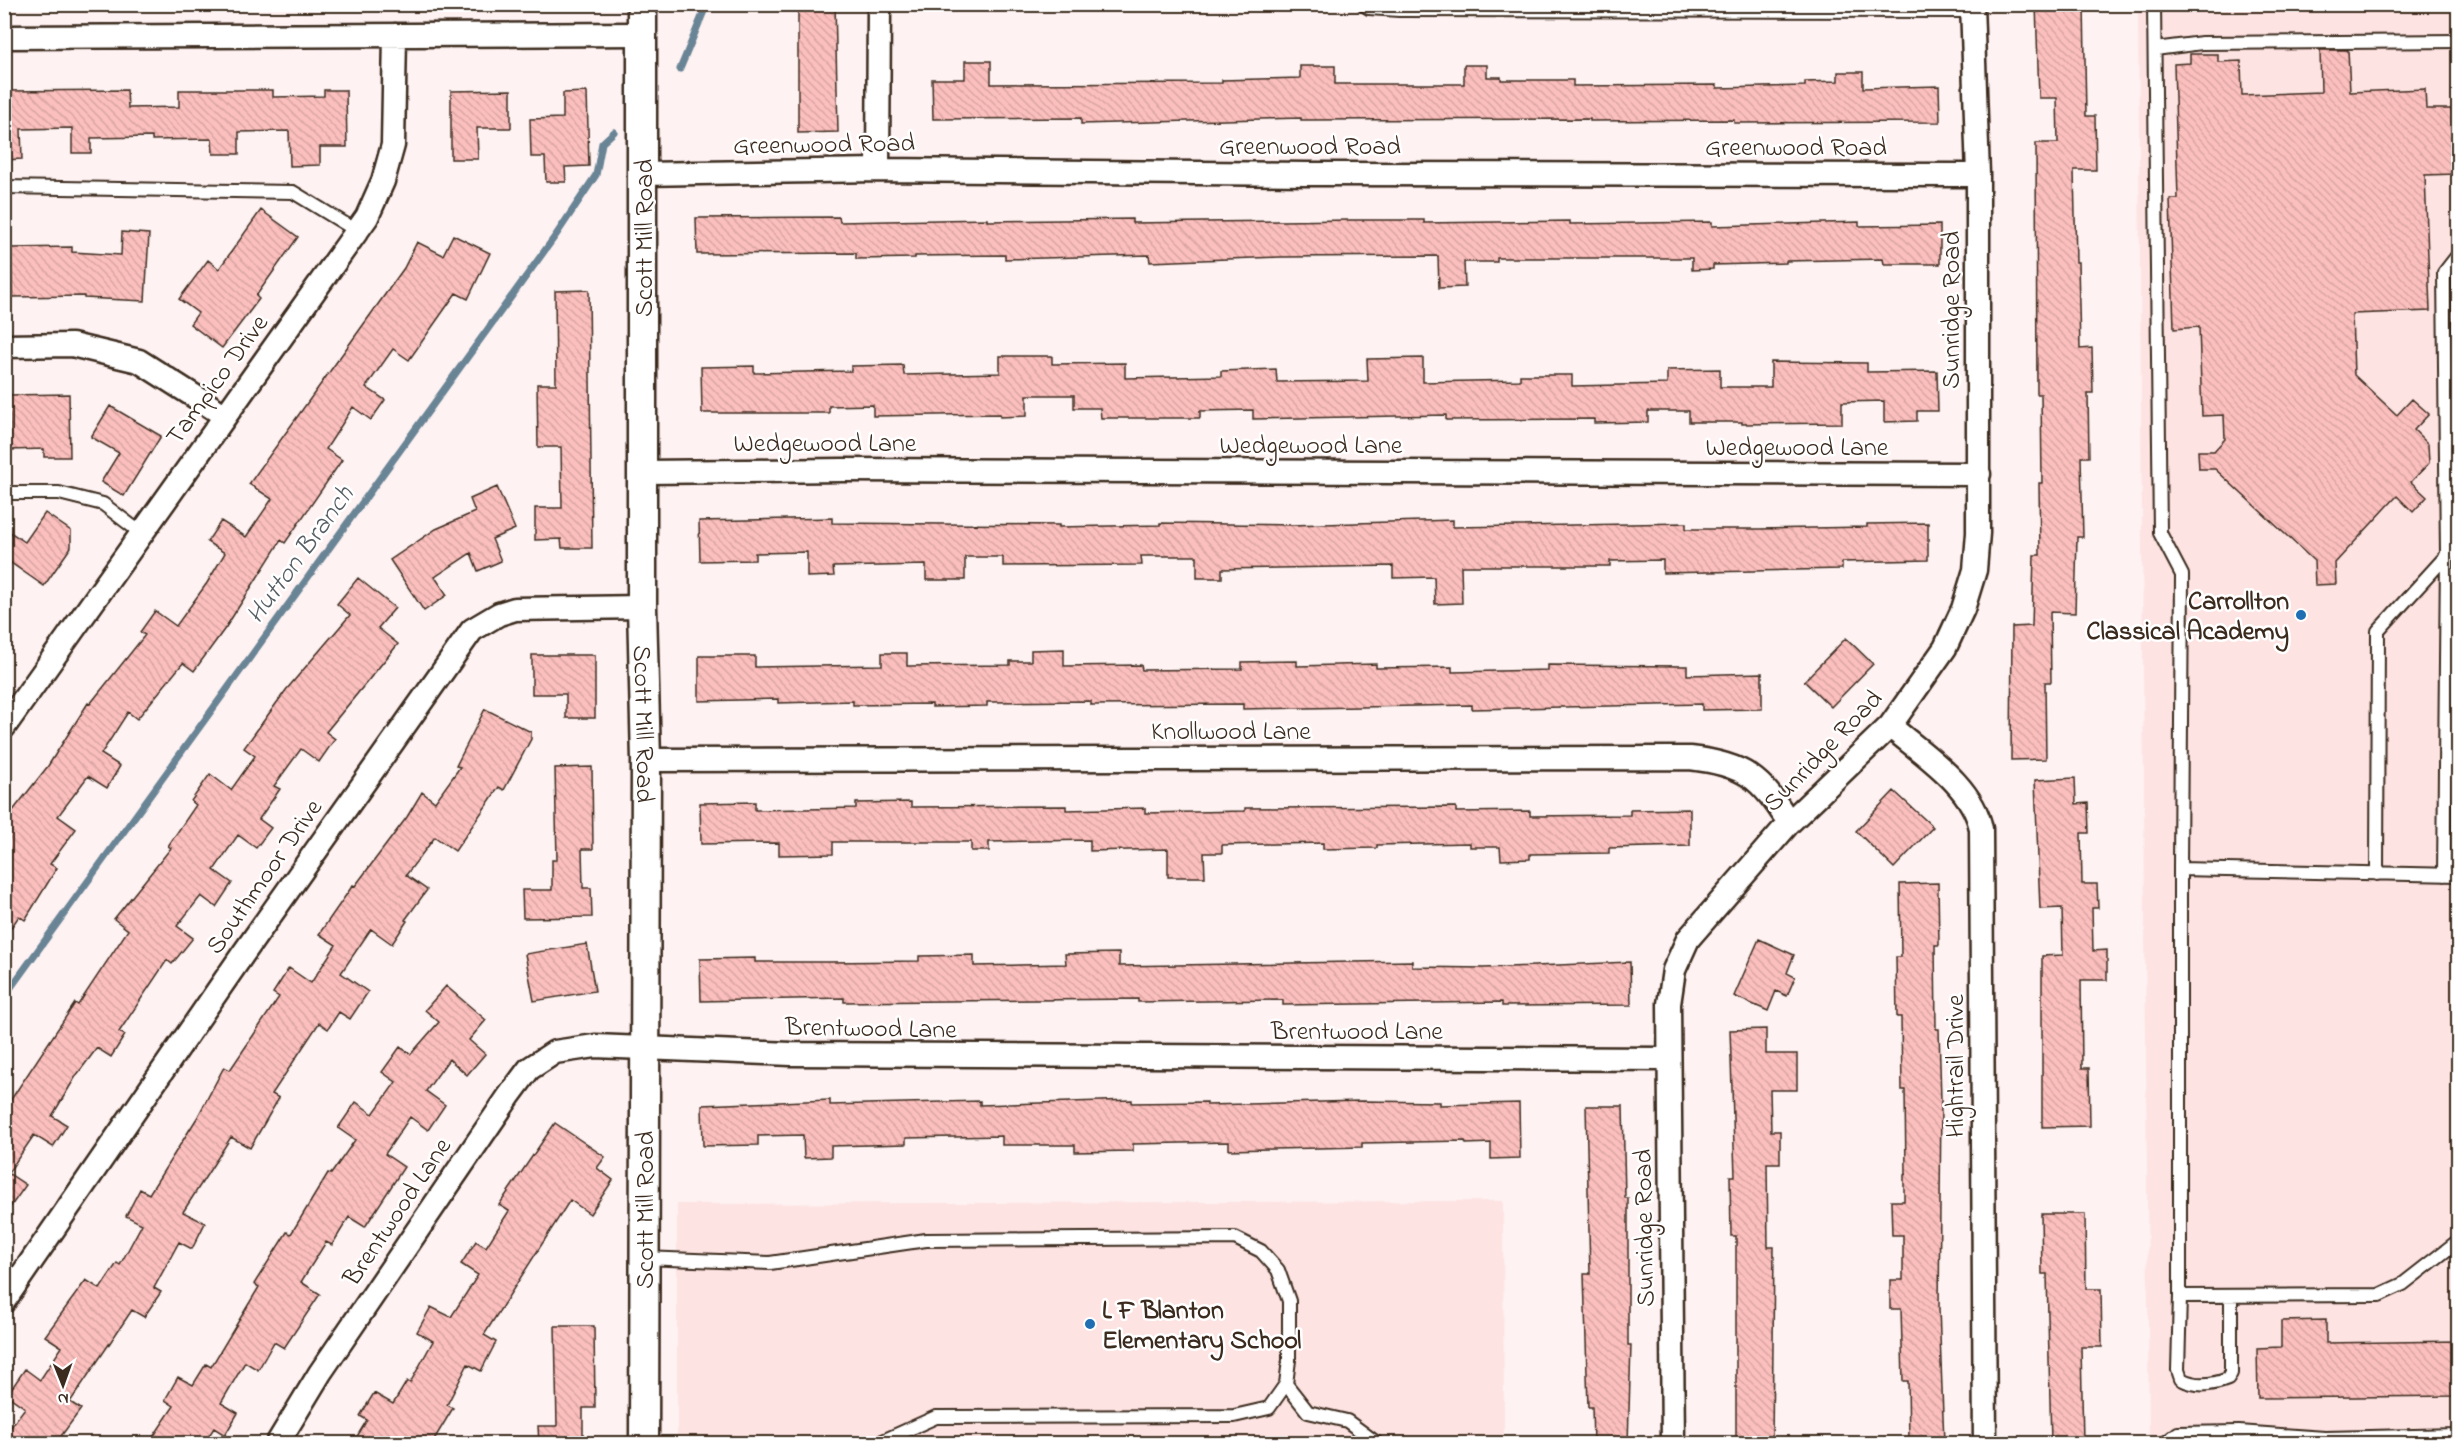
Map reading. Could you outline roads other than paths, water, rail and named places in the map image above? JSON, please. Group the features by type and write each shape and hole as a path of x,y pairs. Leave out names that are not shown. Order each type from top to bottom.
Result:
{"street":[{"name":"Scott Mill Road","path":"642,4 642,607 646,760 644,1443"},
{"path":"878,170 879,4"},
{"name":"Sunridge Road","path":"1673,1443 1669,1004 1674,970 1688,939 1789,824 1890,726 1945,648 1963,609 1975,570 1979,474 1978,175 1972,8"},
{"path":"4,37 642,33"},
{"name":"Tampico Drive","path":"5,726 367,217 383,181 393,145 395,35"},
{"name":"Greenwood Road","path":"642,174 878,170 1306,174 1978,175"},
{"path":"4,345 72,345 139,361 224,415"},
{"name":"Wedgewood Lane","path":"643,472 843,470 1979,474"},
{"name":"Southmoor Drive","path":"4,1301 243,954 472,630 499,614 515,609 642,607"},
{"name":"Hightrail Drive","path":"1890,726 1962,789 1979,817 1981,829 1985,1443"},
{"name":"Knollwood Lane","path":"646,760 1690,758 1719,761 1746,772 1771,793 1789,824"},
{"name":"Brentwood Lane","path":"277,1443 320,1373 529,1069 555,1052 596,1047 645,1050 1084,1058 1670,1059"}],"lane":[{"path":"1363,4 1369,8 1411,10 1972,8"},
{"path":"2154,4 2160,533 2182,575 2178,1370 2181,1379 2189,1383 2215,1384 2228,1379 2231,1373 2231,1296"},
{"path":"2156,49 2202,43 2458,41"},
{"path":"4,188 293,192 357,231"},
{"path":"2444,875 2453,552 2444,273 2458,255"},
{"path":"4,493 59,493 103,504 141,533"},
{"path":"2378,874 2378,631 2453,552"},
{"path":"2180,869 2458,875"},
{"path":"644,1258 770,1263 926,1240 1235,1238 1261,1251 1278,1270 1289,1301 1286,1384 1269,1408 1234,1416 936,1417 876,1443"},
{"path":"2180,1296 2379,1294 2403,1284 2458,1242"},
{"path":"1286,1384 1308,1412 1347,1421 1378,1443"},
{"path":"2163,1443 2178,1433 2239,1432 2325,1441 2458,1435"}],"waterway":[{"name":"Hutton Branch","path":"680,69 707,4"},
{"name":"Hutton Branch","path":"4,997 556,235 596,175 602,143 614,132"}],"place":[{"name":"Carrollton Classical Academy","path":"2301,615"},
{"name":"L F Blanton Elementary School","path":"1090,1324"}]}
